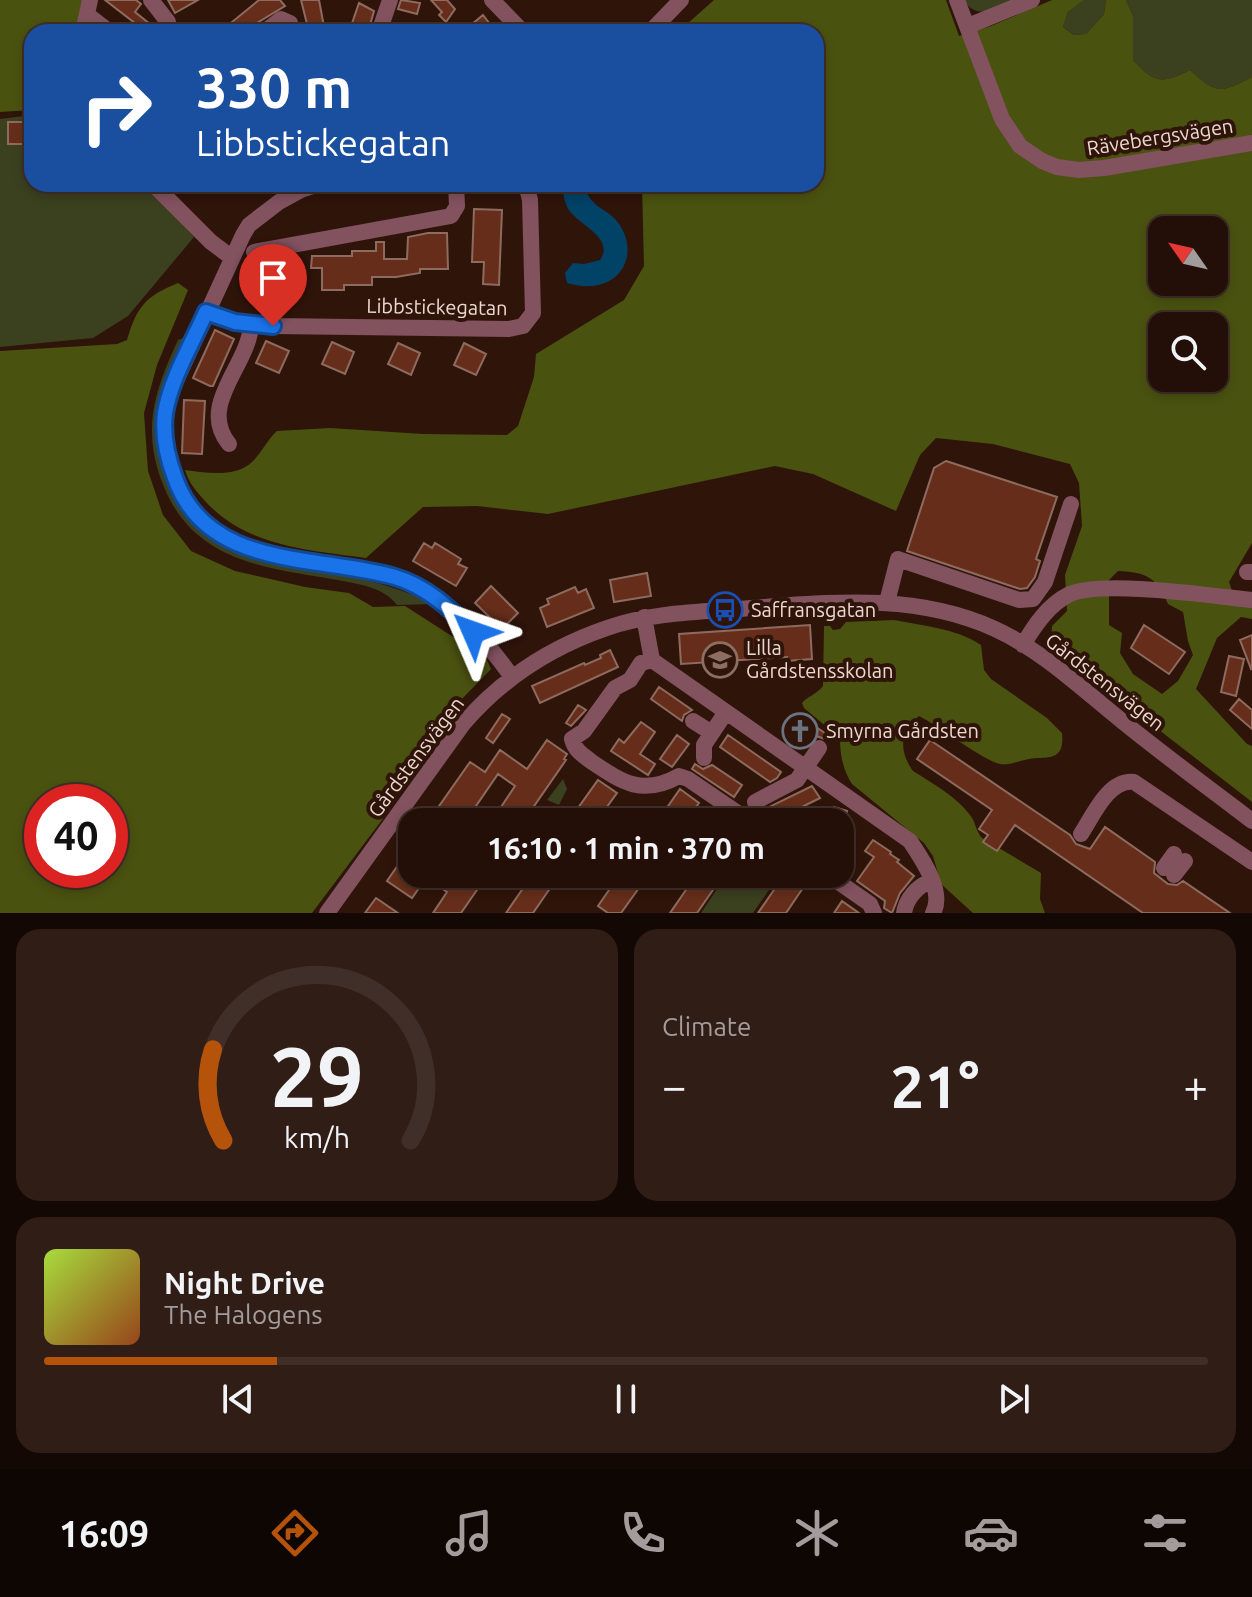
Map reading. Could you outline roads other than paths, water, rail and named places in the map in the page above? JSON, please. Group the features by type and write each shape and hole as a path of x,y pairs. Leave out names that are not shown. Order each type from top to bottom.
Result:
{"street":[{"path":"85,24 90,0"},
{"path":"151,0 168,22"},
{"path":"382,24 390,0"},
{"path":"492,0 514,24"},
{"path":"658,24 681,0"},
{"name":"Rävebergsvägen","path":"957,0 1002,119 1020,146 1042,161 1079,170 1104,168 1252,143"},
{"path":"968,26 1032,0"},
{"path":"161,192 211,242 231,257"},
{"path":"297,192 249,225 231,257 170,394 165,413 165,448 185,504 237,545 264,554 396,577 423,589 461,619 512,677"},
{"path":"254,252 451,216 457,206 456,192"},
{"name":"Libbstickegatan","path":"206,312 251,325 509,329 523,326 533,313 528,192"},
{"path":"229,444 220,434 219,406 248,341 251,325"},
{"path":"887,602 898,559 1019,600 1033,599 1045,582 1071,504"},
{"path":"1023,645 1050,608 1069,594 1084,590 1130,589 1252,600"},
{"name":"Gårdstensvägen","path":"327,913 463,724 482,703 512,677 559,649 606,628 644,617 836,602 887,602 967,618 1023,645 1069,677 1252,821"},
{"path":"644,617 652,660 910,841 931,881 937,912"},
{"path":"652,660 641,663 630,680 615,688 584,731 572,739 576,751 627,785 658,786 679,776 730,808"},
{"path":"704,758 704,745 726,712"},
{"path":"693,721 712,733"},
{"path":"755,802 797,780 819,748"},
{"path":"1081,834 1111,790 1125,781 1134,782 1252,862"},
{"path":"1169,872 1179,857"},
{"path":"904,913 916,889 931,881"},
{"path":"847,888 870,904 874,913"}],"water":[{"path":"564,192 586,192 623,231 628,247 625,263 610,281 592,286 567,283 565,273 573,263 600,260 603,245 569,210"}],"place":[{"name":"Saffransgatan","path":"725,610"},
{"name":"Lilla Gårdstensskolan","path":"720,660"},
{"name":"Smyrna Gårdsten","path":"800,731"}]}
